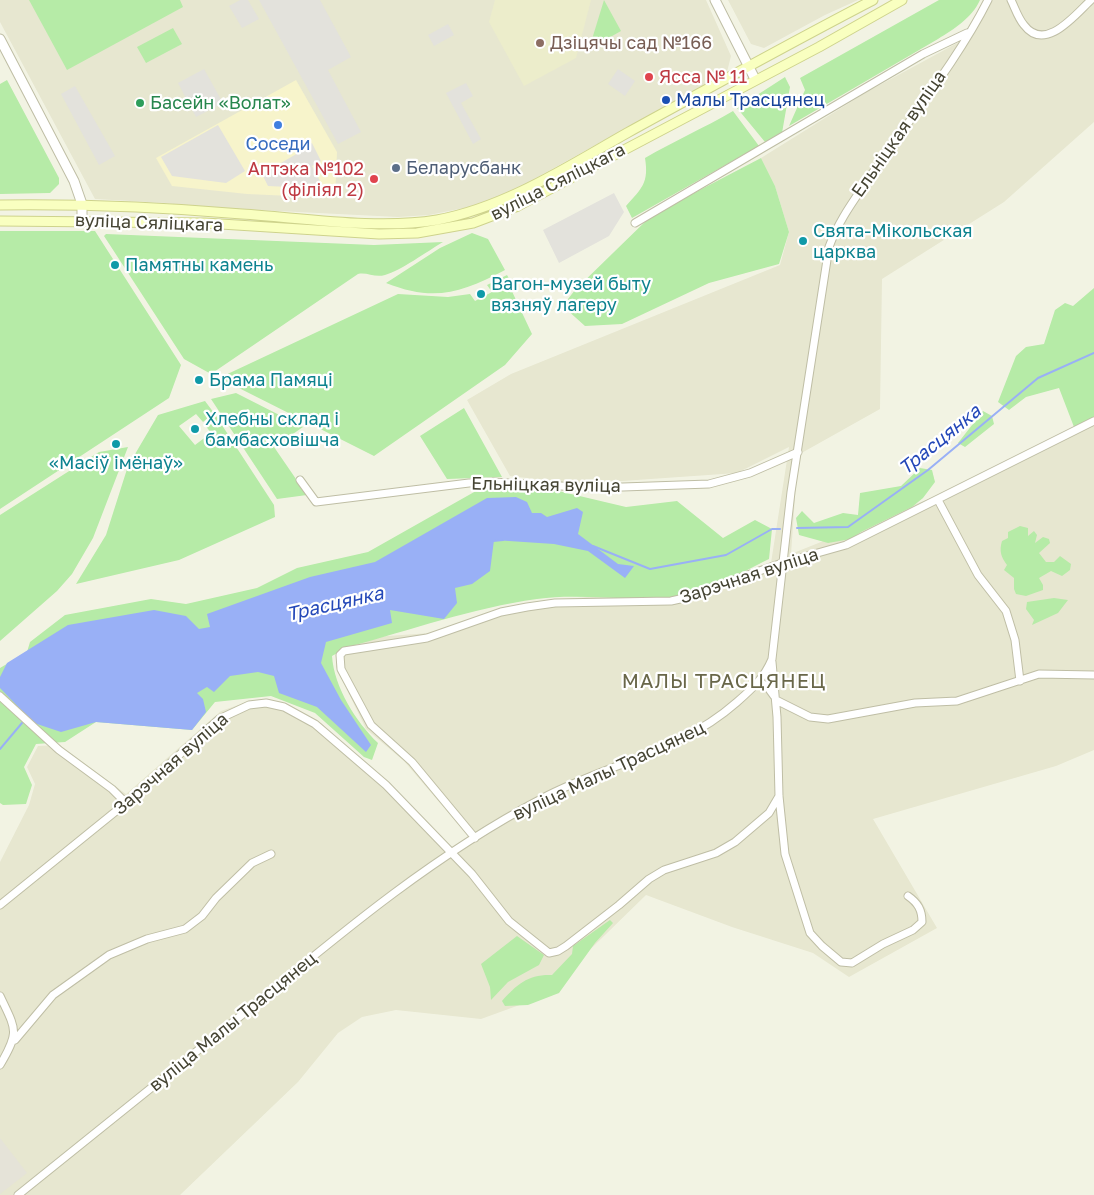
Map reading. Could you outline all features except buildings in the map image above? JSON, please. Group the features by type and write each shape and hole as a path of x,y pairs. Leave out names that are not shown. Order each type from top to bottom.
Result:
{"main road":[{"name":"вуліца Сяліцкага","path":"0,205 82,204 344,222 414,223 439,219 472,211 525,190 747,66 873,0"},
{"name":"вуліца Сяліцкага","path":"0,221 82,220 204,224 379,234 417,233 488,219 518,206 902,0"}],"street":[{"path":"715,0 755,79"},
{"name":"Ельніцкая вуліца","path":"782,563 822,276 831,241 849,207 940,76 988,0"},
{"path":"1011,0 1023,24 1036,34 1053,34 1091,0"},
{"path":"635,223 923,54 968,33"},
{"path":"0,39 74,181 82,204 82,220"},
{"name":"Зарэчная вуліца","path":"475,838 412,762 371,725 342,669 340,661 344,651 427,638 501,612 527,607 563,603 671,601 782,563 846,545 1094,421"},
{"name":"Ельніцкая вуліца","path":"300,480 316,502 469,482 594,488 708,484 750,473 798,452"},
{"path":"938,500 978,575 1006,611 1014,634 1020,681"},
{"name":"вуліца Малы Трасцянец","path":"18,1195 380,903 451,853 497,823 560,790 682,741 716,721 758,683 772,659 782,563"},
{"path":"772,659 776,700 779,796 785,854 810,933 841,962 852,963 922,922 922,914 918,905 908,896"},
{"path":"758,683 771,689 776,700 810,717 828,719 915,703 957,701 1039,674 1094,675"},
{"path":"0,696 59,750 112,789 126,803"},
{"name":"Зарэчная вуліца","path":"0,905 126,803 219,719 231,712 257,703 275,705 297,713 326,733 386,785 451,853"},
{"path":"451,853 472,874 509,921 545,951 553,952 566,946 600,921 648,879 664,870 716,853 736,842 769,813 779,796"},
{"path":"0,1065 14,1040 53,995 109,955 147,939 185,929 202,916 216,898 252,863 271,854"},
{"path":"0,996 14,1027 14,1040"}],"shaded area":[{"path":"0,0 706,0 731,56 727,72 518,188 474,206 429,215 398,217 198,207 166,203 95,199 0,22"},
{"path":"240,0 248,0 259,19 242,28 229,6"},
{"path":"259,0 320,0 351,57 328,70 361,132 338,144"},
{"name":"Дзіцячы сад №166","path":"495,0 591,0 576,58 524,86 489,22"},
{"path":"728,0 858,0 825,15 764,48 751,44"},
{"path":"990,0 1094,0 1094,122 1004,202 882,279 880,409 798,455 791,554 936,496 1094,423 1094,750 1056,766 873,819 937,928 849,977 813,953 732,927 646,895 563,976 536,999 481,1019 396,1010 362,1017 338,1033 298,1082 180,1195 0,1195 0,862 29,805 35,784 27,767 38,746 60,745 126,794 221,711 250,701 268,701 288,706 321,723 401,796 450,849 469,837 404,761 366,729 336,667 337,652 360,638 430,633 505,608 555,600 687,588 771,563 789,447 737,473 579,484 510,476 467,400 511,374 780,265 789,232 775,186 761,158 865,93 972,35"},
{"path":"448,24 454,35 434,46 428,35"},
{"path":"204,69 223,103 196,117 178,83"},
{"path":"618,69 635,81 625,96 608,84"},
{"path":"296,80 337,152 335,198 247,194 172,186 156,158"},
{"path":"466,83 473,96 461,103 481,139 473,144 446,93"},
{"path":"75,86 115,156 99,165 61,94"},
{"path":"218,125 245,171 226,183 172,176 161,157"},
{"path":"312,143 321,161 312,166 320,181 309,188 268,186 262,174"},
{"path":"614,193 624,212 609,236 559,263 543,230"},
{"path":"0,1138 27,1173 0,1194"}],"green space":[{"path":"29,0 180,0 183,7 67,70"},
{"path":"604,0 621,31 589,49"},
{"path":"939,0 980,0 967,18 938,39 789,126 805,90 800,78"},
{"path":"173,28 182,44 146,63 137,47"},
{"path":"785,77 790,87 782,133 765,142 737,108"},
{"path":"7,80 59,178 59,184 50,193 0,194 0,84"},
{"path":"733,111 759,146 632,218 626,206 643,185 646,174 645,158"},
{"path":"761,158 775,186 789,232 779,264 709,283 622,324 585,326 566,309 568,299 575,290 652,215"},
{"path":"0,231 95,231 181,365 169,398 0,509"},
{"path":"472,233 488,239 505,270 475,284 447,292 419,292 386,283 440,248"},
{"path":"106,234 374,245 443,242 391,273 381,276 358,274 211,374 184,359 104,236"},
{"path":"507,275 511,282 509,285 532,334 505,365 374,456 219,378 398,294 448,297 470,294 475,301 492,292 487,285"},
{"path":"1094,288 1094,418 1074,427 1059,388 1026,397 1009,410 998,402 1016,356 1026,347 1044,344 1055,310 1065,303 1073,306"},
{"path":"236,393 303,427 274,447 307,495 277,499 211,399"},
{"path":"205,401 214,413 203,422 196,414 179,426 195,445 211,433 205,425 216,416 274,505 275,517 179,560 76,584 106,535 128,466 158,415"},
{"path":"464,408 502,477 447,479 420,436"},
{"path":"983,411 992,416 994,424 965,447 958,443"},
{"path":"128,447 93,538 72,574 57,591 0,641 0,515 99,452"},
{"path":"920,468 932,470 935,482 923,498 912,507 861,532 851,539 828,543 799,535 796,518 802,511 814,523 843,513 858,515 860,493 901,486"},
{"path":"533,485 626,507 677,501 723,538 755,520 772,529 769,559 721,582 683,595 637,599 554,597 537,599 465,614 348,647 332,656 334,668 342,692 354,714 378,743 372,760 364,757 315,713 271,696 215,702 192,730 96,722 65,742 36,744 24,767 32,785 26,804 3,805 0,803 0,668 27,652 30,642 65,615 151,599 186,604 257,588 297,568 368,552 483,487"},
{"path":"1020,526 1028,528 1028,536 1034,531 1037,535 1035,543 1043,537 1049,539 1050,543 1039,553 1046,562 1054,562 1060,556 1071,564 1070,570 1062,576 1051,571 1039,578 1043,585 1043,590 1026,596 1016,594 1014,578 1004,570 1007,565 1001,551 1002,541 1008,538 1008,532"},
{"path":"1054,598 1068,600 1058,613 1032,625 1034,620 1026,609 1027,602"},
{"path":"610,920 613,923 595,943 559,993 528,1005 505,1006 502,1001 518,985 530,978 552,975 572,954 573,946"},
{"path":"517,936 544,955 539,965 508,982 491,1000 490,987 481,964"}],"water":[{"path":"516,497 527,502 532,513 541,513 547,517 577,508 583,512 578,534 618,564 634,566 625,578 588,551 554,544 494,540 490,571 472,584 455,588 457,603 444,619 390,610 392,623 326,642 321,663 341,700 371,745 366,752 317,707 279,693 274,676 258,672 230,676 214,692 207,687 197,693 203,699 206,712 192,730 96,722 61,732 34,723 0,688 0,677 7,663 68,625 154,610 186,616 199,629 210,627 207,614 310,577 375,562 487,498"}],"waterway":[{"name":"Трасцянка","path":"797,528 848,527 928,470 1038,378 1094,353"},
{"name":"Трасцянка","path":"593,546 650,569 726,555 772,529 780,529"},
{"name":"Трасцянка","path":"493,541 503,540"},
{"name":"Трасцянка","path":"0,749 22,723"}],"place":[{"name":"Дзіцячы сад №166","path":"540,43"},
{"name":"Ясса № 11","path":"649,77"},
{"name":"Малы Трасцянец","path":"666,100"},
{"name":"Басейн «Волат»","path":"140,103"},
{"name":"Соседи","path":"278,125"},
{"name":"Беларусбанк","path":"396,168"},
{"name":"Аптэка №102 (філіял 2)","path":"374,179"},
{"name":"Свята-Мікольская царква","path":"803,241"},
{"name":"Памятны камень","path":"115,265"},
{"name":"Вагон-музей быту вязняў лагеру","path":"481,294"},
{"name":"Брама Памяці","path":"199,380"},
{"name":"Хлебны склад і бамбасховішча","path":"195,429"},
{"name":"«Масіў імёнаў»","path":"116,444"}],"district":[{"name":"МАЛЫ ТРАСЦЯНЕЦ","path":"724,682"}]}
